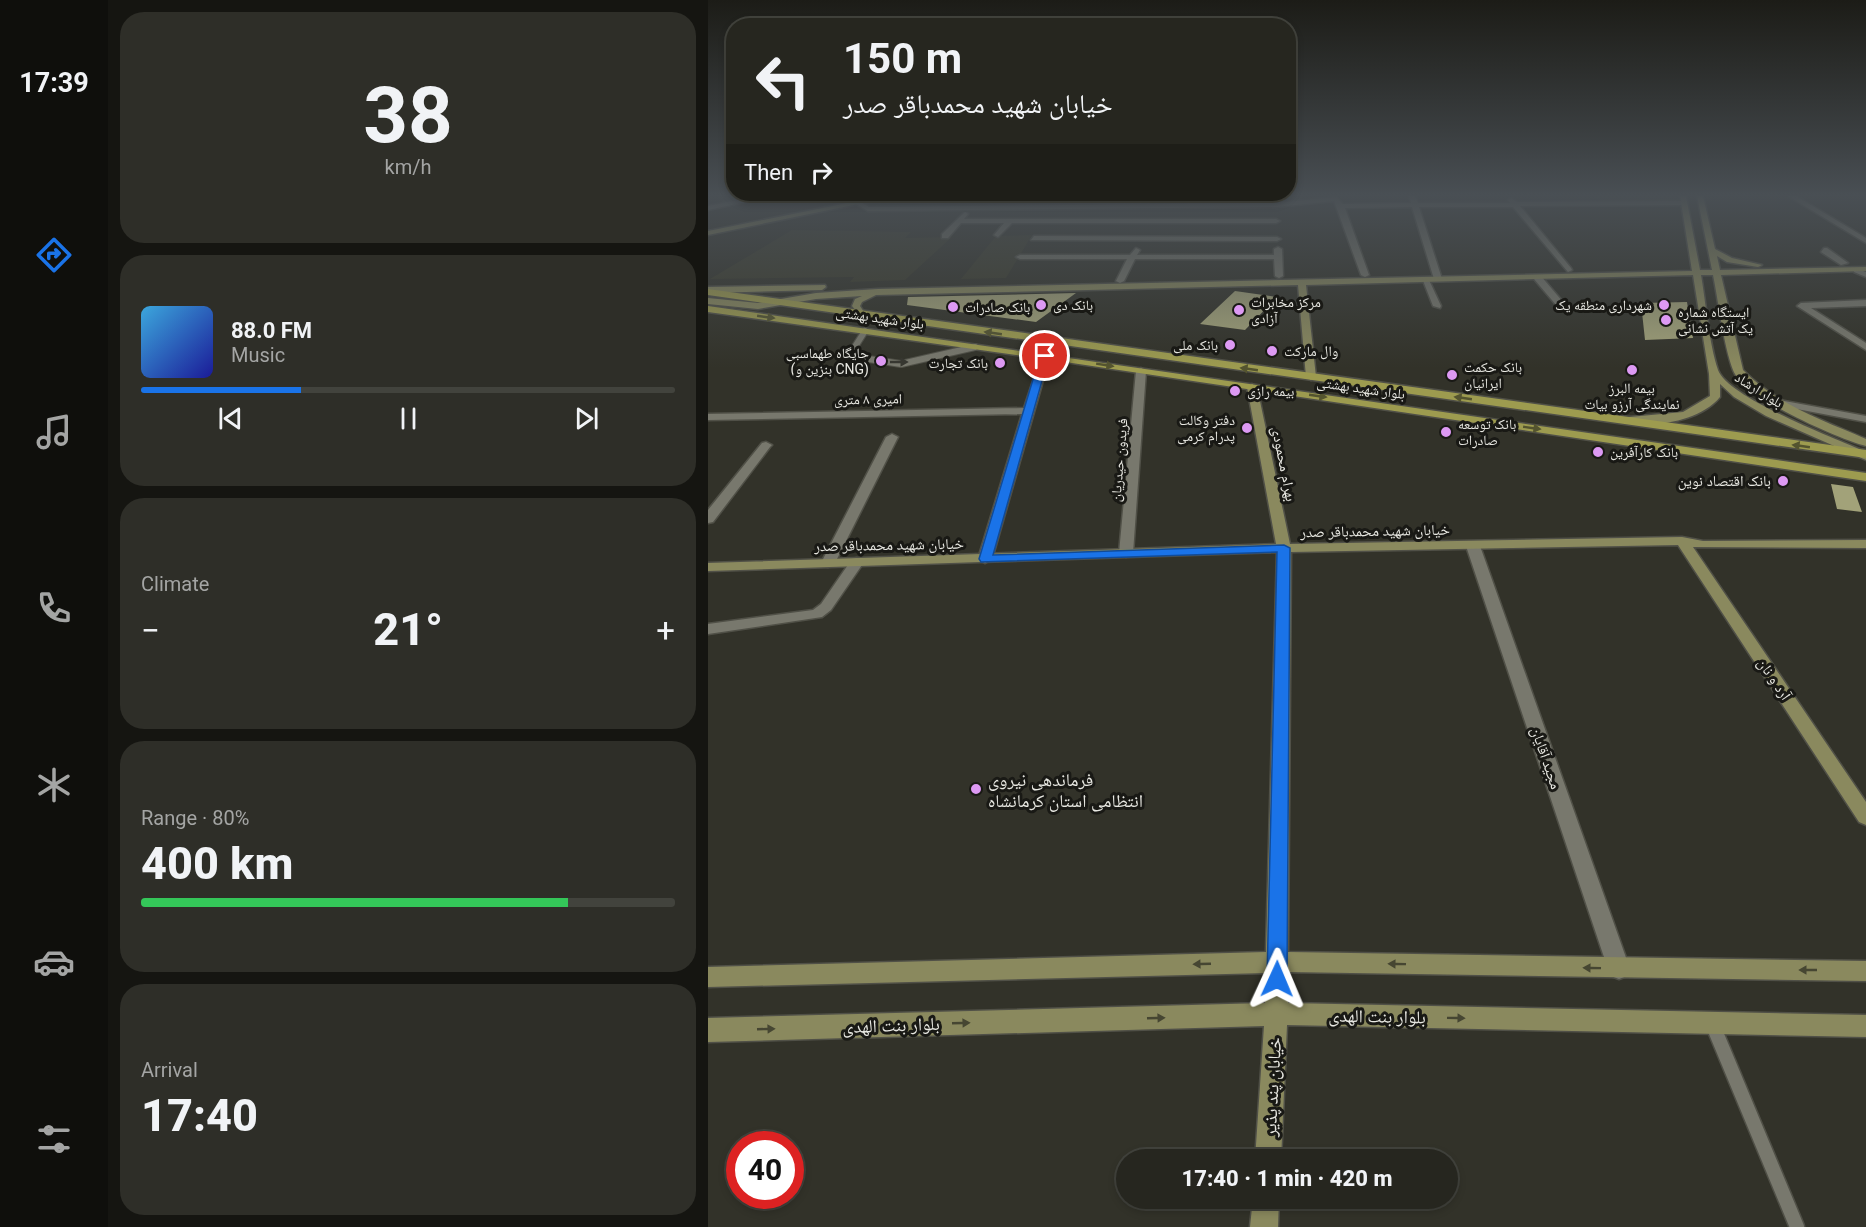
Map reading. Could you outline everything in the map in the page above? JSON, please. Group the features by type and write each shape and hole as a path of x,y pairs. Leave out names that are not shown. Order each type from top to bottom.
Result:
{"main road":[{"name":"بلوار ارشاد","path":"1693,253 1714,374 1738,395 1770,414 1864,455"},
{"name":"بلوار ارشاد","path":"1714,253 1738,371 1749,384 1779,404 1866,443"},
{"path":"1717,253 1730,260 1761,265"},
{"path":"708,301 747,306 782,304 816,296 878,292 1425,280 1437,276 1568,270 1696,270 1761,265 1866,262"},
{"path":"1717,269 1861,270"},
{"path":"708,291 1279,276 1651,275 1696,270"},
{"path":"1651,275 1676,280 1699,292"},
{"path":"1302,282 1311,377"},
{"name":"بلوار شهید بهشتی","path":"708,291 782,304 1864,455"},
{"path":"862,315 856,306 858,301 878,292"},
{"name":"بلوار شهید بهشتی","path":"708,309 1045,356 1866,477"},
{"path":"1705,325 1730,328"},
{"path":"1622,420 1676,417 1698,411 1715,397 1714,374"},
{"name":"بهرام محمودی","path":"1252,387 1284,548 1278,962"},
{"path":"1727,435 1735,447 1727,456"},
{"name":"خیابان شهید محمدباقر صدر","path":"1682,541 1695,535 1866,534"},
{"name":"خیابان شهید محمدباقر صدر","path":"708,567 1284,548 1682,541 1703,545 1866,544"},
{"name":"آرد و نان","path":"1682,541 1866,817"},
{"path":"708,977 1278,962 1866,971"},
{"name":"خیابان پند پذیر","path":"1269,1149 1278,962"},
{"name":"بلوار بنت الهدی","path":"709,1032 1276,1014 1866,1026"},
{"path":"1264,1227 1265,1209"}],"street":[{"path":"1120,281 1134,253"},
{"path":"1278,253 1279,276"},
{"path":"1357,253 1365,275"},
{"path":"1430,253 1437,276"},
{"path":"1554,253 1568,270"},
{"path":"1829,253 1844,263"},
{"path":"1020,257 1278,257"},
{"path":"1861,270 1866,274"},
{"path":"1537,277 1560,304"},
{"path":"1425,280 1437,306"},
{"path":"1866,303 1801,306 1866,347"},
{"path":"985,559 1045,356"},
{"name":"فریدون حیدریان","path":"1126,553 1141,370"},
{"path":"1779,404 1866,419"},
{"name":"امیری ۸ متری","path":"708,417 1029,411"},
{"path":"828,563 892,437"},
{"path":"708,519 766,445"},
{"name":"مجید آقایان","path":"1473,546 1619,969"},
{"path":"708,629 817,614 826,607 857,562"}],"lane":[{"path":"865,331 849,356 901,364 975,347"},
{"path":"1713,1023 1797,1227"}],"shaded area":[{"path":"753,253 934,253 905,280 850,282 854,277 710,279"},
{"path":"982,253 1021,253 1006,278 961,279"}],"building":[{"name":"مرکز مخابرات آزادی","path":"1235,291 1277,297 1245,330 1200,324"},
{"path":"1076,293 1036,322 907,305 908,297"},
{"name":"ایستگاه شماره یک آتش نشانی","path":"1687,302 1693,338 1645,340 1641,303"},
{"path":"1831,484 1853,487 1862,512 1837,509"}],"place":[{"name":"بانک دی","path":"1041,305"},
{"name":"شهرداری منطقه یک","path":"1664,305"},
{"name":"بانک صادرات","path":"953,307"},
{"name":"مرکز مخابرات آزادی","path":"1239,310"},
{"name":"ایستگاه شماره یک آتش نشانی","path":"1666,320"},
{"name":"بانک ملی","path":"1230,345"},
{"name":"وال مارکت","path":"1272,351"},
{"name":"جایگاه طهماسبی (بنزین و CNG)","path":"881,361"},
{"name":"بانک تجارت","path":"1000,363"},
{"name":"بیمه البرز نمایندگی آرزو بیات","path":"1632,370"},
{"name":"بانک حکمت ایرانیان","path":"1452,375"},
{"name":"بیمه رازی","path":"1235,391"},
{"name":"دفتر وکالت پدرام کرمی","path":"1247,428"},
{"name":"بانک توسعه صادرات","path":"1446,432"},
{"name":"بانک کارآفرین","path":"1598,452"},
{"name":"بانک اقتصاد نوین","path":"1783,481"},
{"name":"فرماندهی نیروی انتظامی استان کرمانشاه","path":"976,789"}],"route":[{"path":"1045,356 985,559 1284,548 1277,979"}]}
